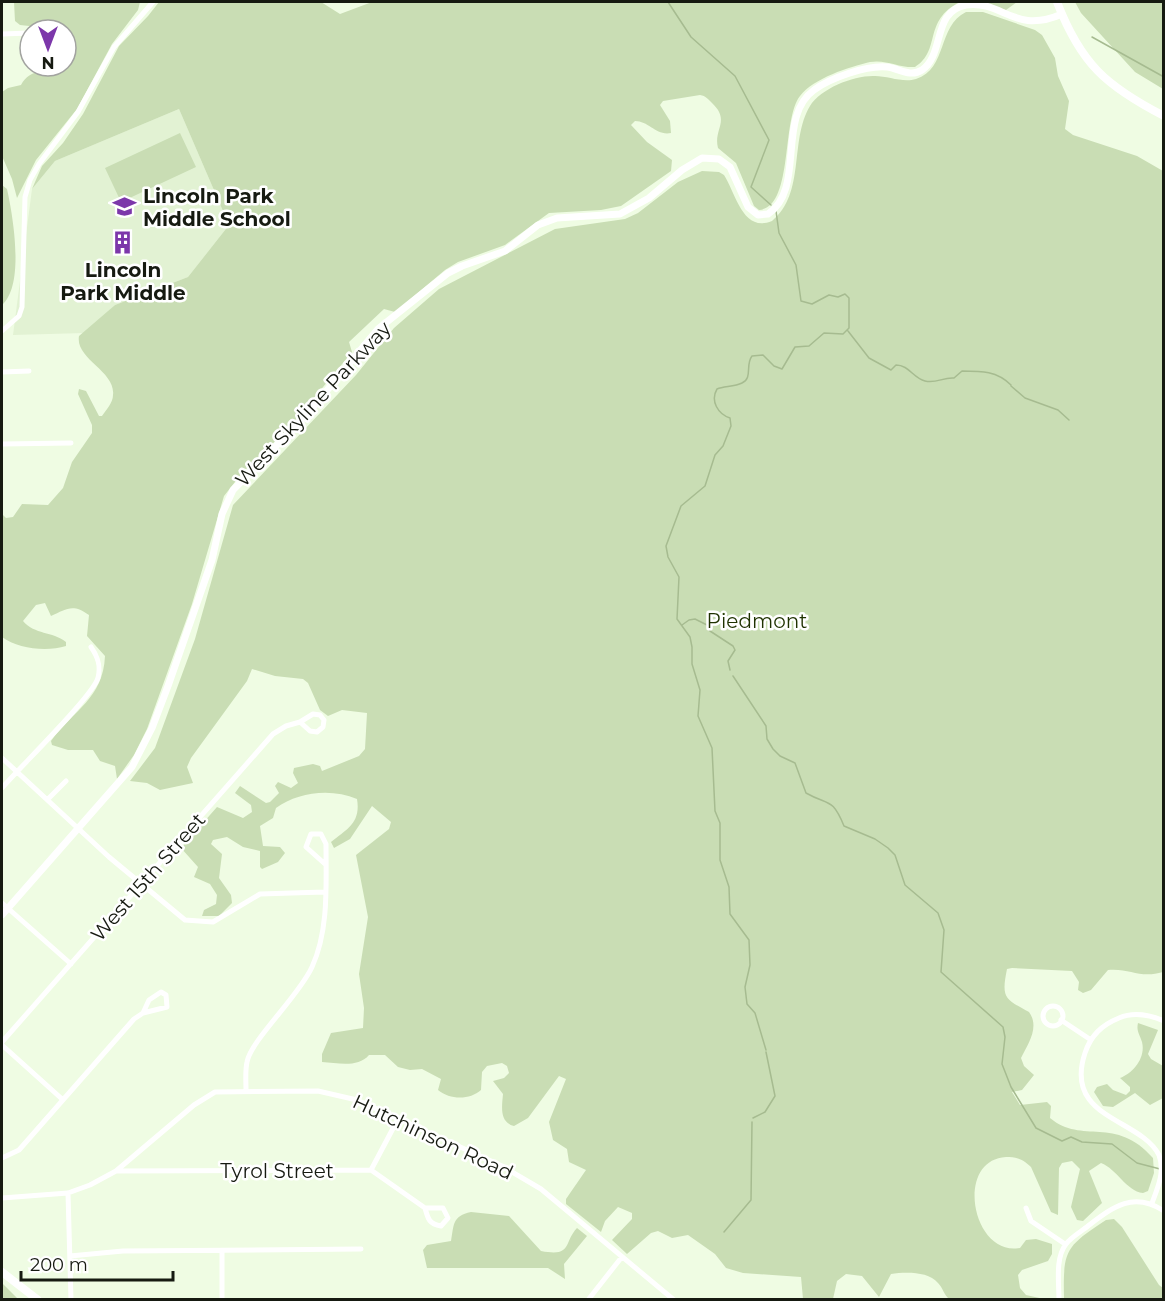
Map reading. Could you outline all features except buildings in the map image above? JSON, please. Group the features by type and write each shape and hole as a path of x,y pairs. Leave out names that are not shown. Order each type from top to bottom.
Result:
{"main road":[{"path":"1057,2 1072,33 1103,79 1118,91 1164,116"},
{"path":"2,1272 38,1299"}],"street":[{"path":"2,331 19,316 22,307 25,197 30,180 39,164 78,112 114,47 153,2"},
{"name":"West Skyline Parkway","path":"2,915 4,906 80,829 132,767 152,728 212,560 222,514 233,490 309,412 378,329 448,273 505,251 538,225 557,218 620,214 649,198 682,170 702,158 713,158 727,164 733,170 751,211 761,216 771,212 777,206 785,190 795,124 804,100 814,90 854,72 872,67 888,67 910,73 923,69 930,60 943,22 956,9 964,6 984,7 1033,23 1062,14"},
{"path":"2,34 18,33"},
{"path":"2,372 29,371"},
{"path":"2,444 71,443"},
{"path":"2,788 96,682 99,662 91,647"},
{"name":"West 15th Street","path":"2,1043 273,734 286,726 300,722"},
{"path":"2,758 141,885 185,920 213,922 225,917 234,907 260,894 324,892"},
{"path":"48,800 66,781"},
{"path":"246,1090 247,1061 254,1046 292,1000 314,962 324,925 326,840 321,834 310,834 306,847 325,864"},
{"path":"4,906 71,964"},
{"path":"2,1158 19,1150 134,1019 143,1013 167,1007 166,995 157,993 149,1000 143,1013"},
{"path":"1152,1203 1163,1174 1160,1158 1149,1142 1105,1116 1090,1099 1082,1070 1091,1040 1106,1024 1123,1016 1143,1015 1164,1021"},
{"path":"1061,1020 1091,1040"},
{"path":"2,1043 62,1099"},
{"name":"Hutchinson Road","path":"2,1198 68,1193 116,1171 194,1105 215,1092 318,1091 357,1100 502,1166 541,1190 621,1258 674,1299"},
{"path":"398,1119 371,1170 426,1208 443,1208 448,1218 441,1226 433,1225 428,1219 426,1208"},
{"name":"Tyrol Street","path":"116,1171 371,1170"},
{"path":"68,1193 71,1299"},
{"path":"1059,1299 1059,1271 1065,1244 1113,1207 1130,1201 1152,1203 1164,1211"},
{"path":"1026,1208 1031,1221 1065,1244"},
{"path":"70,1256 123,1251 222,1252 361,1249"},
{"path":"222,1252 222,1299"},
{"path":"588,1299 621,1258"}],"shaded area":[{"name":"Lincoln Park Middle School","path":"179,109 229,225 188,277 115,305 85,333 13,335 32,189 55,161"}],"green space":[{"path":"14,2 140,2 138,10 112,44 77,109 36,160 17,198 2,156 2,92 21,85 27,78 78,78 78,18 18,18 18,23 15,21"},
{"path":"159,2 321,2 340,14 372,2 960,2 941,18 936,26 928,52 915,67 870,62 842,70 823,79 800,96 790,124 786,161 778,194 770,205 759,210 754,206 736,163 718,148 720,115 718,109 708,99 700,95 663,101 660,105 670,121 671,133 661,132 635,121 631,125 647,142 672,160 671,171 621,206 601,210 549,213 505,245 458,262 445,270 395,312 384,309 349,342 352,352 290,427 242,473 224,496 192,604 147,729 134,755 117,779 115,766 100,761 93,750 68,750 52,745 51,741 86,703 99,683 103,671 105,656 87,636 89,615 74,608 65,609 51,616 45,603 36,605 23,621 33,629 61,639 66,642 66,646 50,649 24,647 2,637 2,514 6,518 13,517 22,504 48,505 63,488 72,462 92,433 92,425 78,394 79,389 86,391 99,416 102,416 112,401 112,387 108,379 83,352 79,344 79,336 115,305 188,277 229,225 179,109 55,161 32,189 42,166 63,143 83,114 119,46"},
{"path":"979,2 1017,2 1006,10"},
{"path":"1075,2 1163,2 1163,89 1135,72 1081,13"},
{"name":"Piedmont","path":"966,12 983,12 1035,30 1042,35 1055,58 1058,76 1069,101 1065,129 1073,135 1137,156 1163,171 1163,972 1141,974 1123,970 1108,970 1091,990 1083,993 1078,990 1079,982 1072,971 1012,968 1007,969 1005,986 1007,996 1029,1012 1033,1024 1030,1041 1021,1058 1024,1066 1034,1075 1022,1090 1012,1092 1020,1105 1047,1102 1051,1106 1050,1118 1062,1126 1074,1130 1126,1137 1153,1158 1154,1173 1148,1191 1143,1193 1126,1184 1101,1163 1089,1171 1102,1203 1083,1221 1077,1220 1071,1207 1080,1169 1072,1161 1062,1163 1059,1168 1058,1215 1051,1212 1031,1167 1017,1158 1006,1157 990,1162 980,1174 975,1189 975,1207 981,1224 990,1238 1003,1247 1020,1248 1026,1240 1036,1239 1052,1244 1052,1254 1048,1261 1022,1270 1018,1275 1020,1288 1026,1295 1044,1299 949,1299 934,1279 922,1274 909,1273 891,1274 879,1297 862,1276 846,1274 837,1281 833,1299 803,1299 801,1277 743,1273 726,1268 715,1254 688,1235 672,1238 658,1231 651,1233 627,1254 612,1240 632,1219 632,1213 618,1207 605,1221 601,1232 566,1204 566,1199 586,1170 569,1162 567,1149 553,1140 549,1122 566,1079 559,1076 528,1118 514,1126 509,1124 504,1117 503,1094 493,1081 504,1078 509,1073 507,1066 502,1063 487,1066 482,1072 481,1090 471,1096 460,1098 448,1096 438,1090 441,1079 422,1069 410,1070 398,1067 385,1055 369,1055 354,1063 322,1062 322,1054 331,1033 363,1028 364,1008 359,974 368,917 356,855 389,829 391,822 372,806 350,839 334,848 331,842 355,820 357,799 336,794 315,793 294,798 276,808 273,818 260,826 263,846 280,847 285,853 278,862 262,869 260,851 243,847 227,837 213,840 211,844 222,854 219,878 231,895 232,903 219,916 202,916 204,910 216,904 217,895 210,884 194,877 198,867 181,848 217,807 243,818 252,812 251,805 235,793 240,786 266,803 270,802 279,793 275,786 278,782 291,788 298,783 293,773 294,768 313,764 320,766 322,771 359,756 365,749 367,713 342,710 328,716 320,710 308,683 303,679 275,676 252,669 247,681 191,758 187,767 193,783 160,790 147,783 130,781 155,748 195,639 233,505 356,375 394,328 439,289 555,229 625,219 638,213 678,182 702,171 719,172 724,175 742,210 754,222 772,221 783,209 789,196 804,120 815,100 830,88 849,80 875,76 911,80 926,74 938,57 950,27"},
{"path":"180,133 196,167 121,202 105,168"},
{"path":"2,185 7,189 12,216 15,267 9,295 2,305"},
{"path":"1138,1023 1158,1030 1148,1054 1151,1059 1163,1066 1163,1098 1150,1105 1135,1093 1113,1107 1103,1106 1094,1092 1097,1087 1107,1084 1113,1090 1126,1095 1130,1091 1130,1087 1120,1078 1134,1069 1142,1054"},
{"path":"471,1212 509,1216 541,1251 563,1250 577,1228 587,1236 564,1264 565,1279 548,1268 427,1268 423,1250 427,1245 451,1241 457,1219"},
{"path":"1114,1219 1122,1227 1163,1288 1163,1299 1064,1299 1064,1270 1069,1251 1092,1229 1106,1220"},
{"path":"2,1283 18,1299 2,1299"}],"waterway":[{"path":"668,2 691,37 735,76 769,140 751,187 771,205"},
{"path":"1092,37 1164,77"},
{"path":"766,1050 755,1013 747,1004 745,987 750,965 749,940 730,914 729,887 720,860 720,823 715,811 712,748 698,716 700,690 692,664 690,637 677,619 679,577 668,557 666,546 681,506 705,486 715,455 723,446 731,426 730,418 716,406 714,398 717,389 745,381 752,356 763,355 774,366 782,369 795,347 809,346 824,333 843,334 849,328 849,298 845,294 838,297 829,295 812,304 801,301 796,265 779,233 776,211"},
{"path":"848,331 869,358 891,370 896,365 900,366 929,382 954,378 962,371 983,372 995,374 1011,385"},
{"path":"1011,386 1025,398 1058,410 1069,420"},
{"path":"682,625 695,619 709,626 710,631 733,646 735,650 728,661 730,670"},
{"path":"733,676 766,726 767,739 773,749 780,756 795,763 806,793 833,806 844,826 875,839 888,848 895,855 905,885 938,913 944,930 941,972 1003,1027 1005,1037 1002,1064 1011,1087 1036,1128 1062,1141 1071,1137 1082,1142 1112,1144 1137,1163 1160,1169"},
{"path":"753,1118 765,1112 775,1096 766,1052"},
{"path":"724,1232 751,1200 752,1122"}],"place":[{"name":"Lincoln Park Middle School","path":"125,207"},
{"name":"Lincoln Park Middle","path":"123,243"}]}
